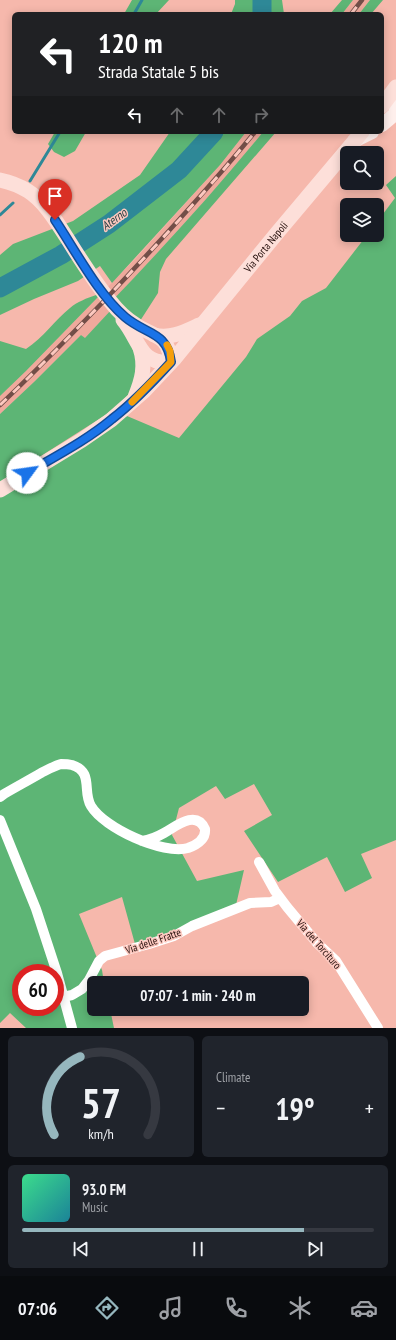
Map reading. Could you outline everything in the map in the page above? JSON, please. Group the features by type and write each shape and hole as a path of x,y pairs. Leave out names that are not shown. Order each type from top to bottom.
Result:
{"main road":[{"path":"384,123 396,113"},
{"name":"Via Porta Napoli","path":"0,490 82,440 111,420 133,401 171,362 358,137"},
{"path":"0,180 28,191 37,198 55,220 101,290 119,312 138,327 161,338 170,351 171,362 151,360 145,355 130,329 105,299 87,269"},
{"path":"154,334 161,336 174,335 203,323"},
{"path":"133,401 144,367 140,347"}],"street":[{"path":"0,797 55,766 67,764 74,766 86,775 88,800 96,813 108,823 134,838 142,841 174,848 188,848 202,839 205,829 202,824 197,821 187,820 179,823 153,839 142,841"},
{"path":"0,820 36,909 53,964"},
{"name":"Via del Torcituro","path":"259,862 280,898 317,943 336,961 378,1028"},
{"name":"Via delle Fratte","path":"64,998 82,989 89,980 99,961 105,956 174,936 192,926 250,903 271,902 280,898"},
{"path":"64,1001 72,1028"}],"shaded area":[{"path":"353,0 370,0 361,12 344,12"},
{"path":"244,134 261,134 230,173 108,306 111,310 85,339 81,335 0,414 0,396 137,257 220,165"}],"green space":[{"path":"132,0 169,0 158,12 125,12"},
{"path":"235,0 282,0 284,12 232,12"},
{"path":"342,0 353,0 344,12 332,12"},
{"path":"370,0 383,0 373,12 361,12"},
{"path":"54,134 85,134 75,151 64,157 54,152 48,144"},
{"path":"169,134 244,134 220,165 112,283 100,266 78,281 0,315 0,255 13,244 73,221 140,175"},
{"path":"261,134 274,134 166,259 160,272 158,293 140,321 139,364 130,393 104,416 0,482 0,414 81,335 85,338 111,310 107,306 226,177"},
{"path":"396,176 396,840 361,854 372,878 345,892 327,857 278,882 244,831 272,815 254,784 225,799 216,786 179,808 172,835 197,881 244,870 236,905 167,935 135,944 122,897 79,914 102,970 103,976 87,976 87,1016 111,1016 114,1028 26,1028 13,1016 64,1016 64,964 12,964 12,1015 10,1013 0,1023 0,497 127,416 179,438 246,357 257,339 290,316 302,301 326,288 362,242 384,242 384,213 395,198 386,185"},
{"path":"100,295 0,396 0,341 26,349 73,306 82,300"}],"waterway":[{"path":"135,12 142,0"},
{"name":"Aterno","path":"262,0 262,12"},
{"path":"30,181 59,134"},
{"name":"Aterno","path":"0,288 61,255 109,224 179,170 212,134"},
{"path":"0,215 13,203"}],"railway":[{"path":"353,12 362,0"},
{"path":"0,405 64,342 141,262 199,198 253,134"}],"slow traffic":[{"path":"132,402 171,362 170,351 167,345"}],"route":[{"path":"27,473 82,440 111,420 158,377 171,362 170,351 164,341 158,336 132,323 119,312 101,290 55,220"}]}
